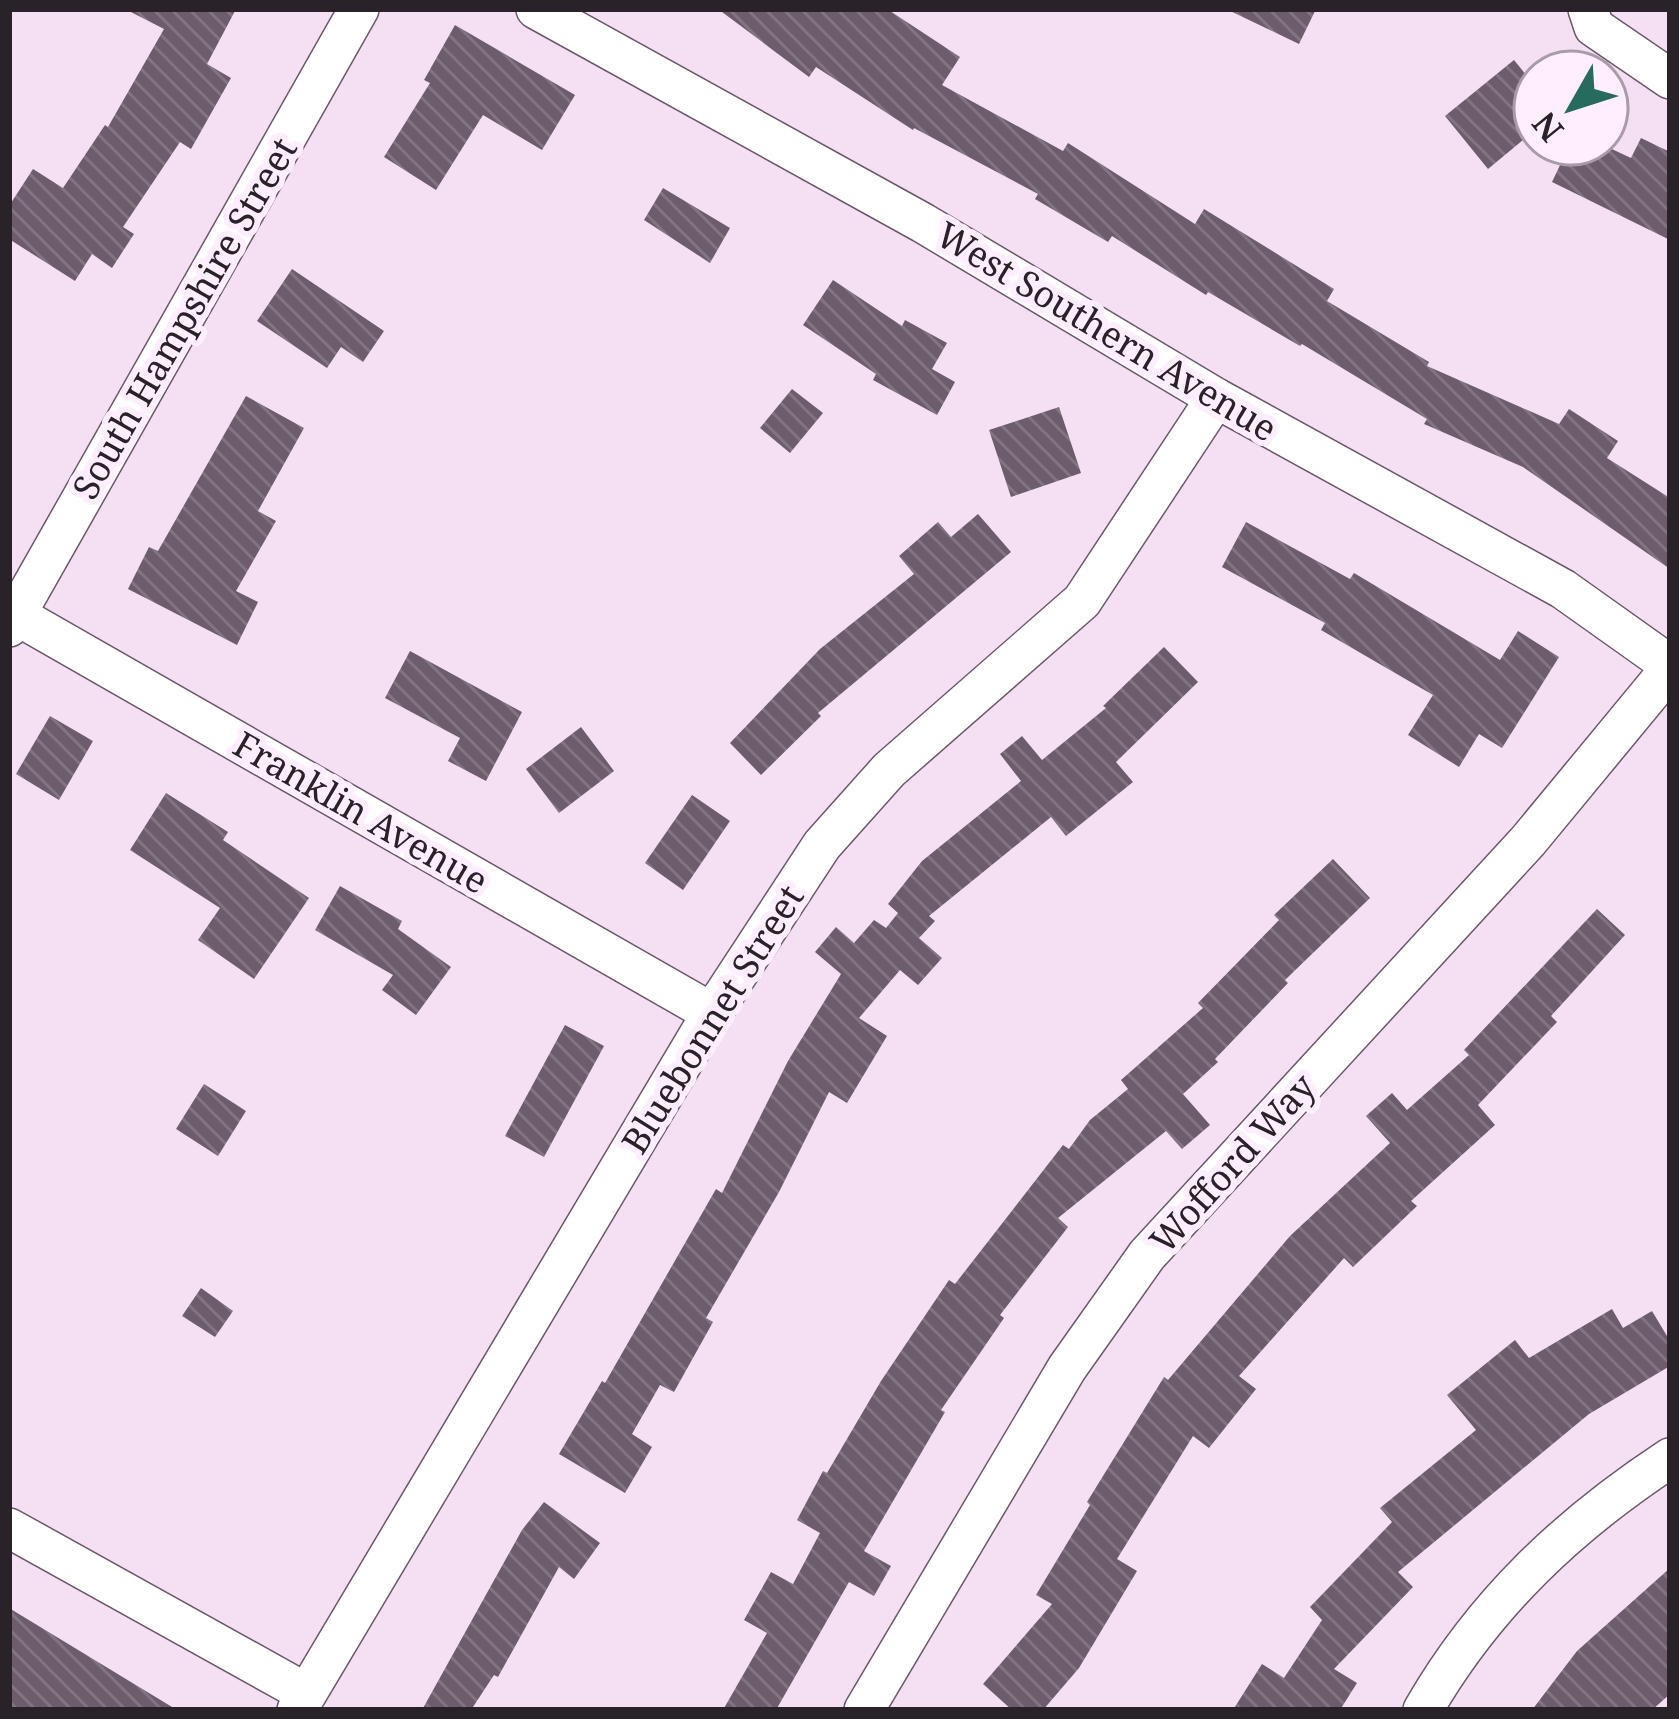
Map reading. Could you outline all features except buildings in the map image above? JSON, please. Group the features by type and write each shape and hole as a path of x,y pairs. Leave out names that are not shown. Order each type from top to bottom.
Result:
{"street":[{"name":"South Hampshire Street","path":"11,617 359,9"},
{"name":"West Southern Avenue","path":"536,9 923,223 1216,398 1563,589 1670,667"},
{"path":"1588,9 1594,27 1670,79"},
{"name":"Bluebonnet Street","path":"301,1702 712,1013 835,830 889,770 1082,601 1216,398"},
{"name":"Franklin Avenue","path":"11,617 712,1013"},
{"name":"Wofford Way","path":"864,1710 1067,1368 1147,1255 1528,841 1670,667"},
{"path":"1423,1710 1448,1667 1498,1601 1606,1500 1670,1458"},
{"path":"9,1528 301,1702"}]}
